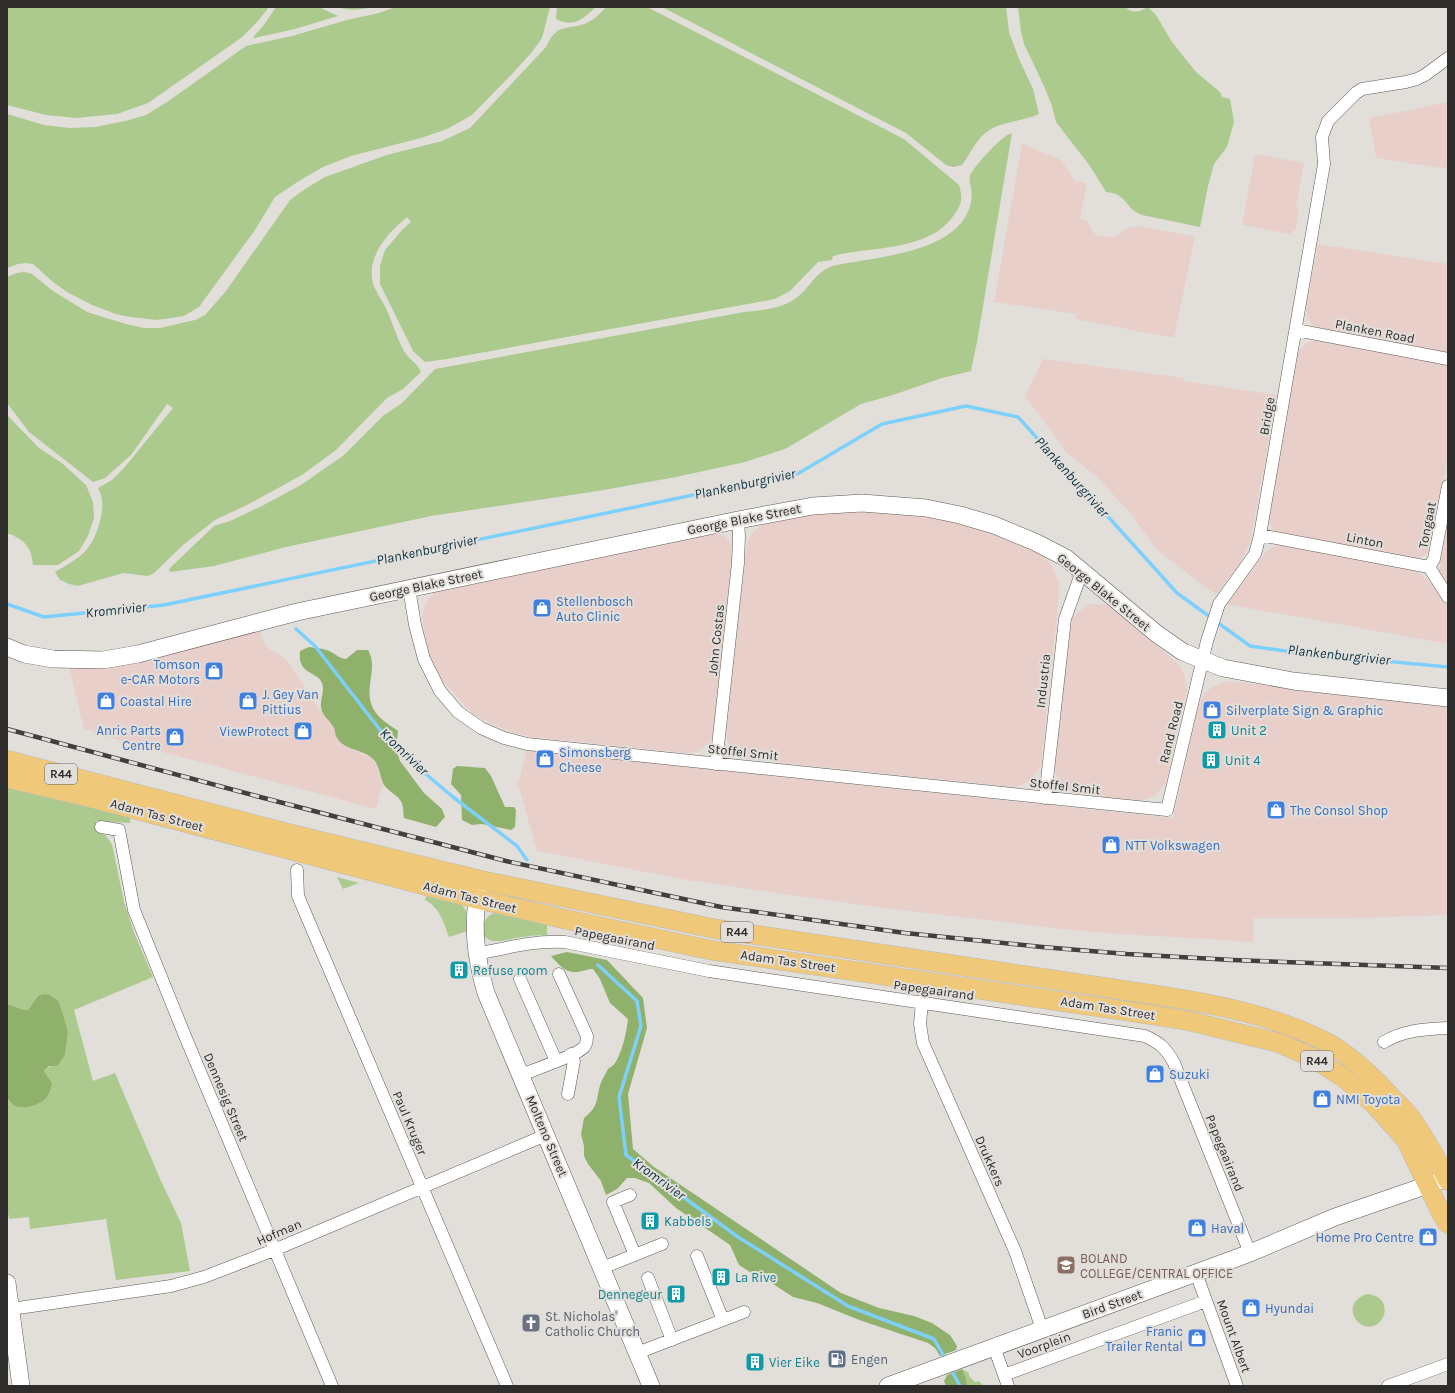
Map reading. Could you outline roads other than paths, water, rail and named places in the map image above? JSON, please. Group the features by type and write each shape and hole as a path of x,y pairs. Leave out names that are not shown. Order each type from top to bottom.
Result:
{"main road":[{"name":"Adam Tas Street","path":"7,760 291,834 480,880 716,929 1156,994 1198,1001 1246,1012 1293,1026 1329,1044 1357,1064 1381,1085 1410,1117 1448,1179"},
{"name":"Adam Tas Street","path":"7,778 88,797 477,899 710,950 1153,1014 1190,1021 1279,1043 1311,1057 1343,1077 1360,1091 1390,1121 1406,1140 1448,1224"},
{"path":"1153,1014 1156,994"}],"street":[{"name":"Bridge","path":"1203,660 1207,641 1219,604 1255,554 1260,535 1324,164 1322,137 1328,121 1362,89 1417,79 1448,58"},
{"name":"Planken Road","path":"1296,330 1448,359"},
{"name":"Tongaat","path":"1428,567 1434,558 1448,486"},
{"name":"George Blake Street","path":"7,647 24,654 53,659 104,660 138,654 297,612 409,588 738,520 813,506 862,503 926,508 960,515 987,523 1035,542 1066,558 1157,634 1183,652 1223,668 1294,681 1448,698"},
{"name":"John Costas","path":"716,764 738,563 738,520"},
{"name":"Linton","path":"1260,535 1428,567"},
{"path":"1428,567 1448,597"},
{"name":"Industria","path":"1045,798 1065,619 1082,571"},
{"name":"Stoffel Smit","path":"409,588 415,625 424,659 440,691 458,712 481,728 504,738 527,744 1167,810"},
{"name":"Rand Road","path":"1167,810 1203,660"},
{"name":"Dennesig Street","path":"101,827 119,830 134,910 274,1250 332,1386"},
{"name":"Paul Kruger","path":"298,870 298,896 507,1386"},
{"name":"Molteno Street","path":"480,880 477,899 475,933 477,954 486,993 651,1386"},
{"name":"Papegaairand","path":"477,954 521,944 548,941 566,942 709,971 1145,1036 1156,1041 1167,1050 1174,1063 1250,1253"},
{"path":"521,1075 585,1047 587,1036 559,974"},
{"path":"520,979 550,1063"},
{"name":"Drukkers","path":"922,1002 920,1024 923,1043 1015,1251 1042,1329"},
{"path":"1384,1042 1405,1032 1448,1028"},
{"path":"568,1094 574,1061 571,1054"},
{"name":"Hofman","path":"11,1309 188,1282 274,1250 422,1186 546,1135"},
{"name":"Bird Street","path":"888,1386 1250,1253 1335,1218 1448,1179"},
{"path":"630,1195 613,1202 635,1255"},
{"path":"602,1268 662,1244"},
{"path":"697,1256 723,1320"},
{"name":"Mount Albert","path":"1196,1273 1237,1386"},
{"path":"648,1278 672,1340"},
{"path":"7,1283 21,1386"},
{"name":"Voorplein","path":"1006,1380 1206,1301"},
{"path":"637,1353 744,1312"},
{"path":"994,1347 1006,1380"},
{"path":"1388,1386 1448,1364"}],"waterway":[{"name":"Plankenburgrivier","path":"7,604 44,617 164,605 799,473 882,424 966,406 1018,417 1177,593 1250,646 1299,653 1448,667"},
{"name":"Kromrivier","path":"296,629 315,646 384,735 421,770 453,797 517,846 527,860"},
{"name":"Kromrivier","path":"598,965 637,1001 641,1026 619,1097 626,1155 738,1237 848,1306 934,1339 946,1360"},
{"name":"Kromrivier","path":"950,1368 960,1386"}],"railway":[{"path":"7,729 506,861 721,907 905,933 1042,947 1232,960 1448,968"}],"place":[{"name":"Stellenbosch Auto Clinic","path":"542,608"},
{"name":"Tomson e-CAR Motors","path":"214,671"},
{"name":"Coastal Hire","path":"106,701"},
{"name":"J. Gey Van Pittius","path":"248,701"},
{"name":"Silverplate Sign & Graphic","path":"1212,710"},
{"name":"Unit 2","path":"1217,730"},
{"name":"ViewProtect","path":"303,731"},
{"name":"Anric Parts Centre","path":"175,737"},
{"name":"Simonsberg Cheese","path":"545,759"},
{"name":"Unit 4","path":"1211,760"},
{"name":"The Consol Shop","path":"1276,810"},
{"name":"NTT Volkswagen","path":"1111,845"},
{"name":"Refuse room","path":"459,970"},
{"name":"Suzuki","path":"1155,1074"},
{"name":"NMI Toyota","path":"1322,1099"},
{"name":"Kabbels","path":"650,1221"},
{"name":"Haval","path":"1197,1228"},
{"name":"Home Pro Centre","path":"1428,1237"},
{"name":"BOLAND COLLEGE/CENTRAL OFFICE","path":"1066,1265"},
{"name":"La Rive","path":"721,1277"},
{"name":"Dennegeur","path":"676,1294"},
{"name":"Hyundai","path":"1251,1308"},
{"name":"St. Nicholas' Catholic Church","path":"531,1323"},
{"name":"Franic Trailer Rental","path":"1197,1338"},
{"name":"Engen","path":"837,1359"},
{"name":"Vier Eike","path":"755,1362"}]}
